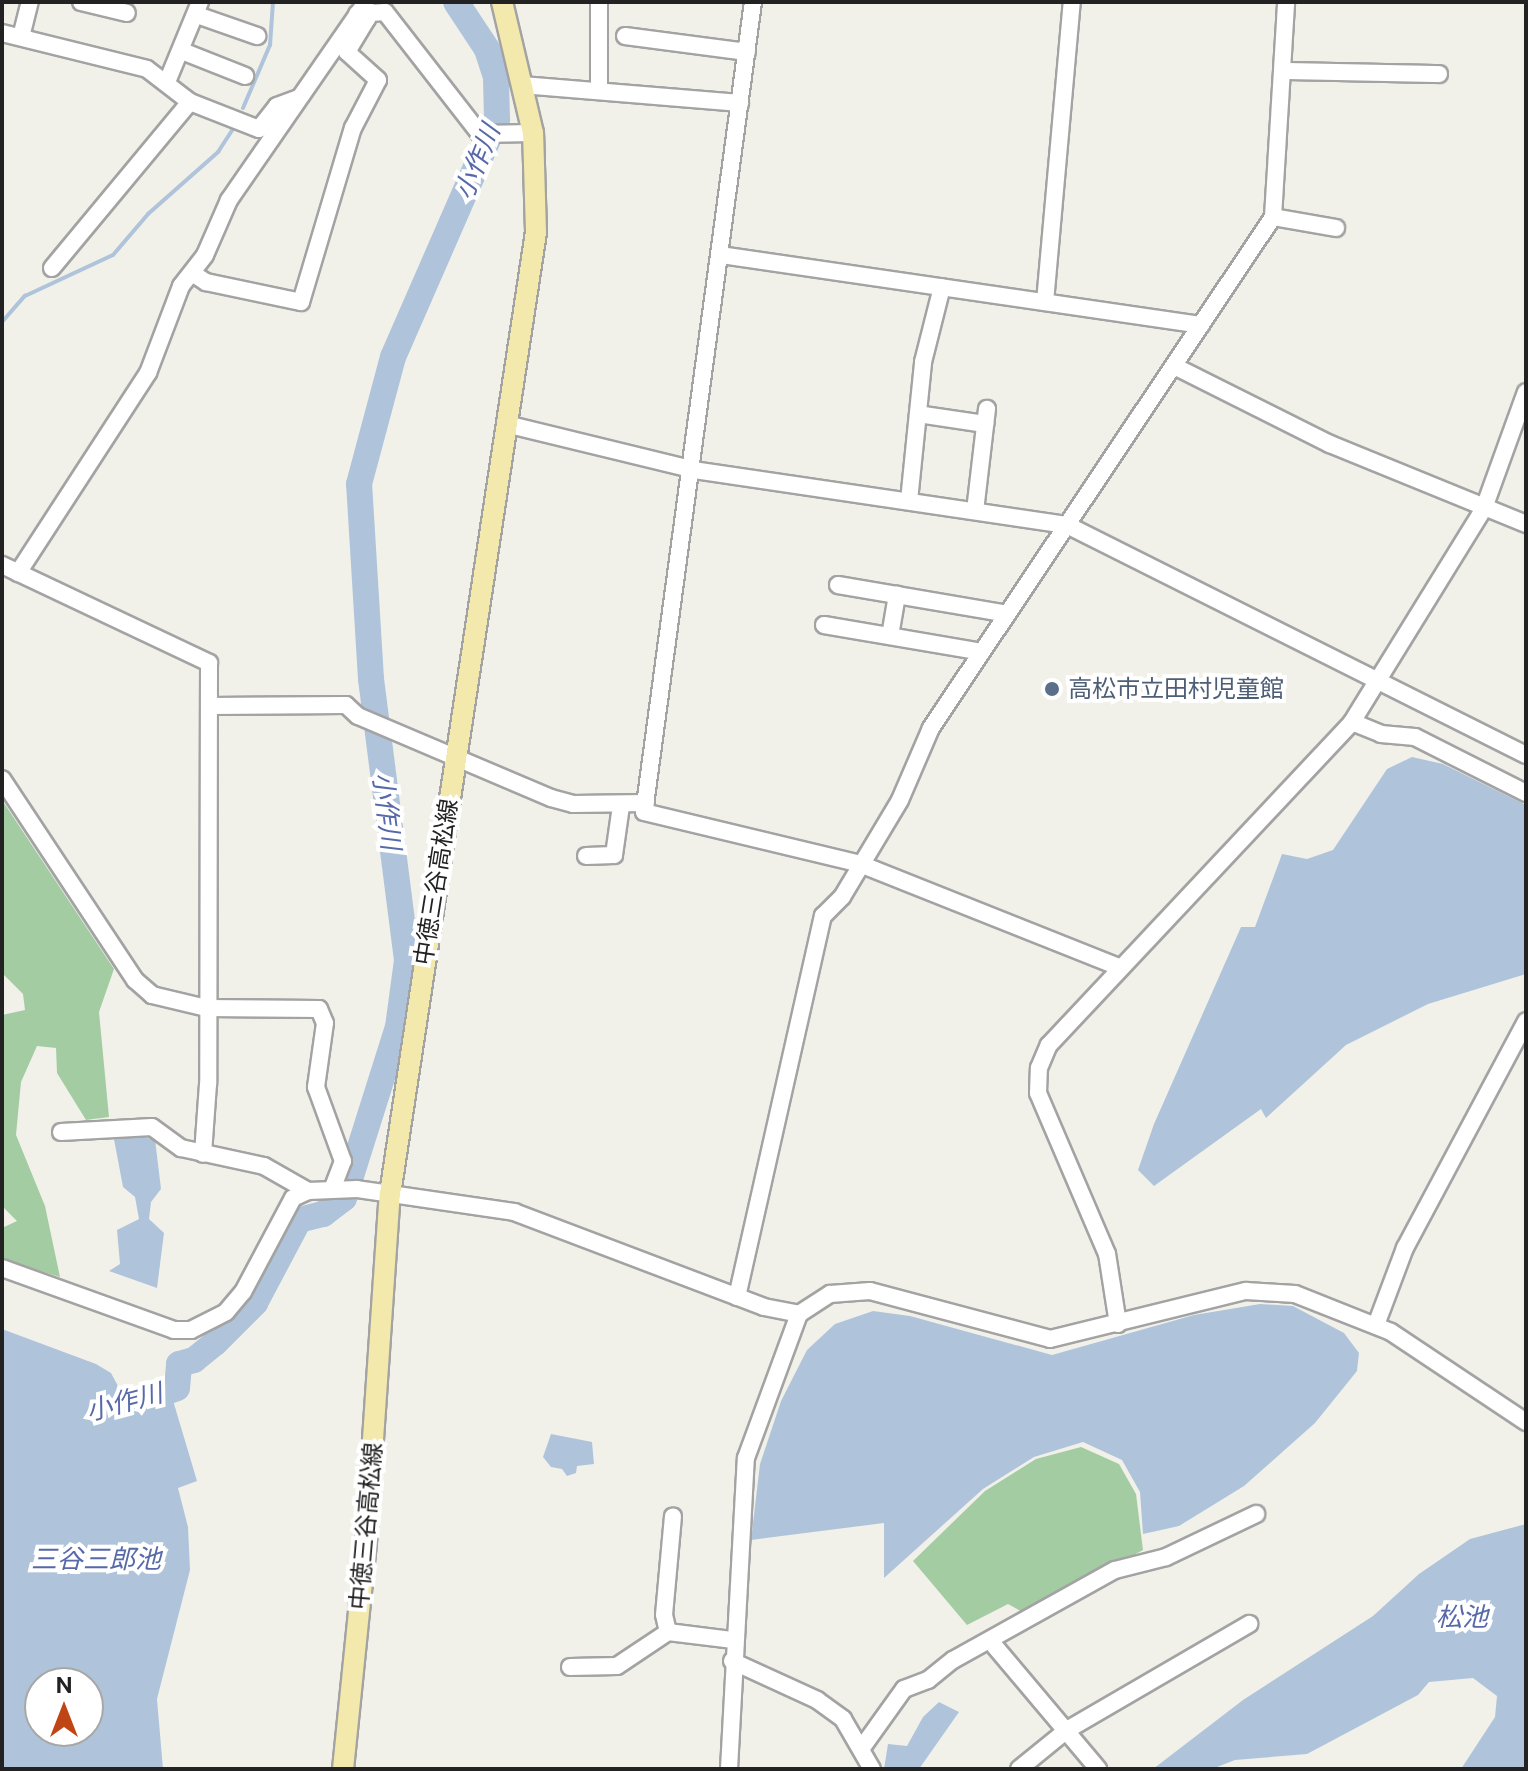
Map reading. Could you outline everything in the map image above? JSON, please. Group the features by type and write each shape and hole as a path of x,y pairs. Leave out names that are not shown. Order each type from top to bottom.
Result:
{"main road":[{"name":"中徳三谷高松線","path":"343,1769 366,1542 390,1194 536,232 533,133 502,2"}],"street":[{"path":"21,37 30,2"},
{"path":"81,2 127,13"},
{"path":"599,2 599,87"},
{"path":"753,2 694,470 644,812 860,864 1119,967"},
{"path":"1045,302 1072,2"},
{"path":"737,1297 823,916 842,897 900,800 931,728 1273,217 1286,2"},
{"path":"167,82 198,8 257,36"},
{"path":"18,573 134,397 172,319 181,286 192,273 229,200 362,8"},
{"path":"362,8 385,12 489,135 533,133"},
{"path":"192,273 206,282 301,302 353,128 378,80 347,52 367,19 362,8"},
{"path":"2,33 147,69 190,102 259,129 277,106 299,98"},
{"path":"625,36 747,52"},
{"path":"182,51 245,76"},
{"path":"1283,71 1439,74"},
{"path":"522,85 599,87 740,103"},
{"path":"52,268 190,102"},
{"path":"1273,217 1336,228"},
{"path":"721,255 1201,325"},
{"path":"909,501 923,362 942,287"},
{"path":"1174,366 1330,444 1526,524"},
{"path":"1118,1324 1107,1254 1038,1093 1039,1068 1049,1045 1352,722 1484,508 1526,392"},
{"path":"918,414 986,416 975,511"},
{"path":"506,424 694,470 1067,525 1526,755"},
{"path":"2,565 209,663 203,1154"},
{"path":"838,585 1008,614"},
{"path":"890,636 897,595"},
{"path":"824,625 982,652"},
{"path":"209,706 346,705 365,718 384,723 551,798 621,806 646,803"},
{"path":"1352,722 1381,734 1415,737 1526,793"},
{"path":"2,779 135,980 152,995 206,1008 319,1009 325,1037 316,1087 343,1161 336,1189"},
{"path":"586,856 614,855 621,806"},
{"path":"1376,1325 1405,1248 1526,1021"},
{"path":"61,1132 152,1127 181,1148 264,1166 308,1191"},
{"path":"2,1268 174,1330 191,1330 226,1312 243,1292 284,1209 308,1191 357,1189 514,1212 737,1297 799,1314"},
{"path":"729,1769 732,1640 746,1458 799,1314 830,1294 870,1291 1031,1337 1073,1337 1246,1291 1276,1291 1323,1301 1376,1325 1526,1422"},
{"path":"861,1749 904,1689 992,1643 1115,1570 1166,1557 1256,1514"},
{"path":"668,1632 664,1615 673,1516"},
{"path":"1019,1769 1067,1730 1249,1624"},
{"path":"570,1667 617,1666 668,1632 732,1640"},
{"path":"992,1643 1098,1769"},
{"path":"732,1661 817,1700 843,1719 872,1769"}],"green space":[{"path":"2,800 114,969 99,1012 109,1117 86,1120 57,1073 56,1048 37,1046 21,1082 16,1135 45,1206 60,1277 2,1259 2,1228 17,1221 2,1206 2,1015 25,1010 23,994 2,973"},
{"path":"1081,1447 1119,1464 1136,1494 1143,1550 1026,1614 1008,1604 967,1625 913,1561 985,1491 1036,1459"}],"water":[{"path":"1412,757 1443,764 1526,805 1526,974 1428,1004 1346,1045 1266,1118 1261,1109 1154,1186 1138,1170 1154,1124 1241,927 1255,927 1282,854 1307,859 1333,850 1387,769"},
{"path":"113,1134 155,1139 161,1189 151,1202 149,1219 164,1233 157,1288 109,1271 120,1264 117,1230 139,1219 135,1197 123,1187"},
{"path":"1260,1304 1293,1306 1344,1333 1359,1353 1357,1371 1315,1423 1244,1486 1179,1526 1143,1534 1140,1492 1122,1460 1083,1442 1034,1457 983,1489 884,1578 884,1523 751,1540 760,1464 781,1401 807,1350 835,1324 873,1311 910,1316 1052,1355 1194,1315"},
{"name":"三谷三郎池","path":"2,1329 96,1364 111,1373 125,1399 169,1387 197,1481 178,1488 188,1527 190,1570 157,1699 163,1769 2,1769"},
{"path":"551,1434 592,1442 594,1464 577,1466 576,1473 567,1476 562,1469 551,1467 543,1457"},
{"name":"松池","path":"1526,1524 1526,1769 1461,1769 1495,1717 1497,1696 1473,1678 1429,1682 1418,1695 1307,1754 1235,1760 1212,1769 1153,1769 1243,1700 1373,1616 1419,1574 1470,1539"},
{"path":"939,1702 959,1712 919,1769 884,1769 888,1744 907,1746 923,1717"}],"waterway":[{"path":"243,108 270,45 273,2"},
{"name":"小作川","path":"138,1402 177,1388 179,1364 194,1360 255,1303 299,1220 323,1214 344,1198 398,1027 407,960 371,679 359,484 393,357 497,119 496,77 487,49 456,2"},
{"path":"2,322 25,296 113,255 148,214 218,152 235,126"}],"place":[{"name":"高松市立田村児童館","path":"1052,689"}]}
